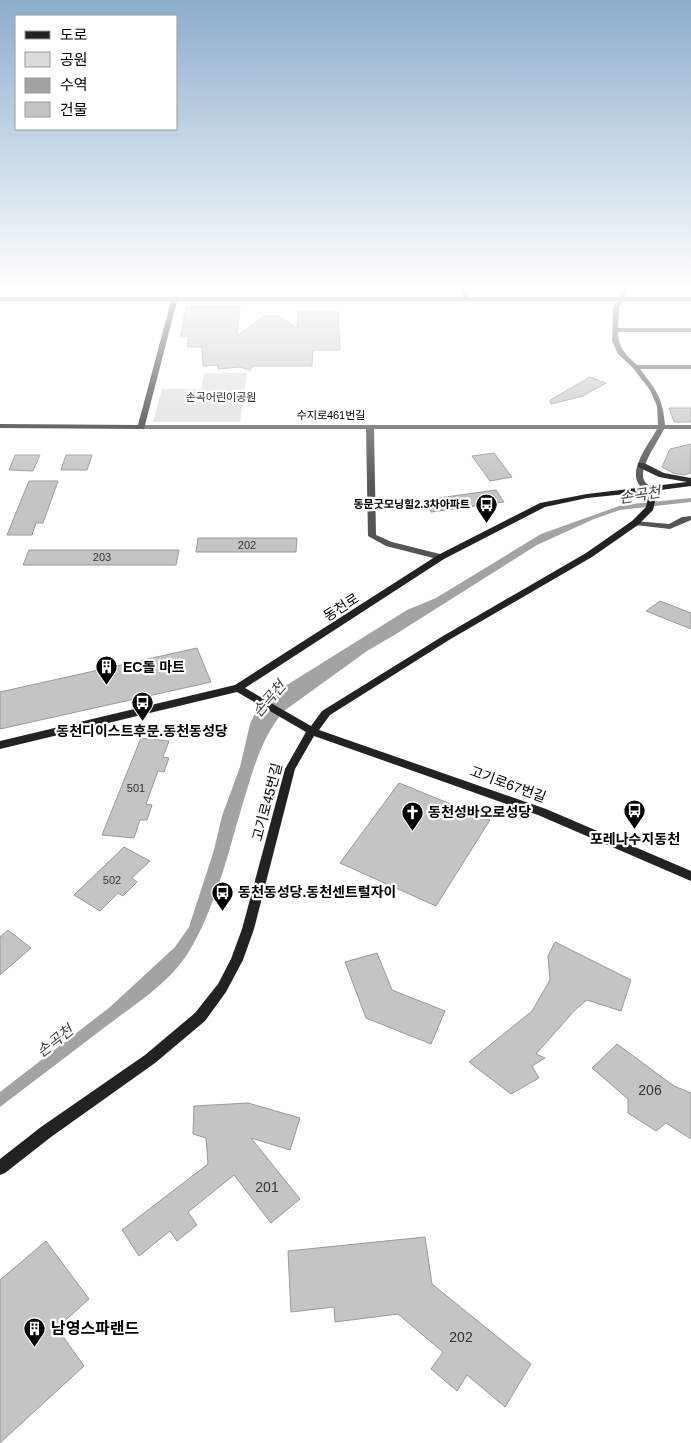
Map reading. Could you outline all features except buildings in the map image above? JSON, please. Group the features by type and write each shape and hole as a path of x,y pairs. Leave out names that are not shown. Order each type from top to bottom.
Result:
{"street":[{"path":"141,427 160,353"},
{"path":"621,353 635,366 653,390 660,406 662,427 641,466 639,474 640,481 648,489"},
{"path":"635,366 691,367"},
{"name":"수지로461번길","path":"0,426 691,427"},
{"path":"370,427 372,536 389,544 441,557"},
{"path":"641,466 662,475 691,482"},
{"name":"동천로","path":"0,745 238,688 441,557 543,505 587,496 691,482"},
{"name":"고기로45번길","path":"0,1168 46,1132 150,1059 200,1017 222,988 237,960 248,929 290,769 312,731 326,713 446,638 589,555 635,523 650,508 652,497 648,489"},
{"path":"635,523 670,527 691,518"},
{"name":"고기로67번길","path":"238,688 312,731 542,812 691,876"}],"green space":[{"name":"손곡어린이공원","path":"204,373 247,373 240,422 153,422 162,389 201,389"}],"water":[{"name":"손곡천","path":"691,498 691,502 620,510 594,519 537,545 367,651 284,711 271,729 261,749 249,782 215,896 188,953 172,974 152,992 0,1107 0,1092 110,1007 175,947 189,927 214,850 222,816 240,767 250,724 257,709 266,698 407,610 436,598 541,534 622,505"}],"place":[{"name":"동문굿모닝힐2.3차아파트","path":"486,523"},
{"name":"EC돌 마트","path":"107,686"},
{"name":"동천디이스트후문.동천동성당","path":"142,722"},
{"name":"포레나수지동천","path":"635,830"},
{"name":"동천성바오로성당","path":"412,831"},
{"name":"동천동성당.동천센트럴자이","path":"222,911"},
{"name":"남영스파랜드","path":"35,1347"}]}
